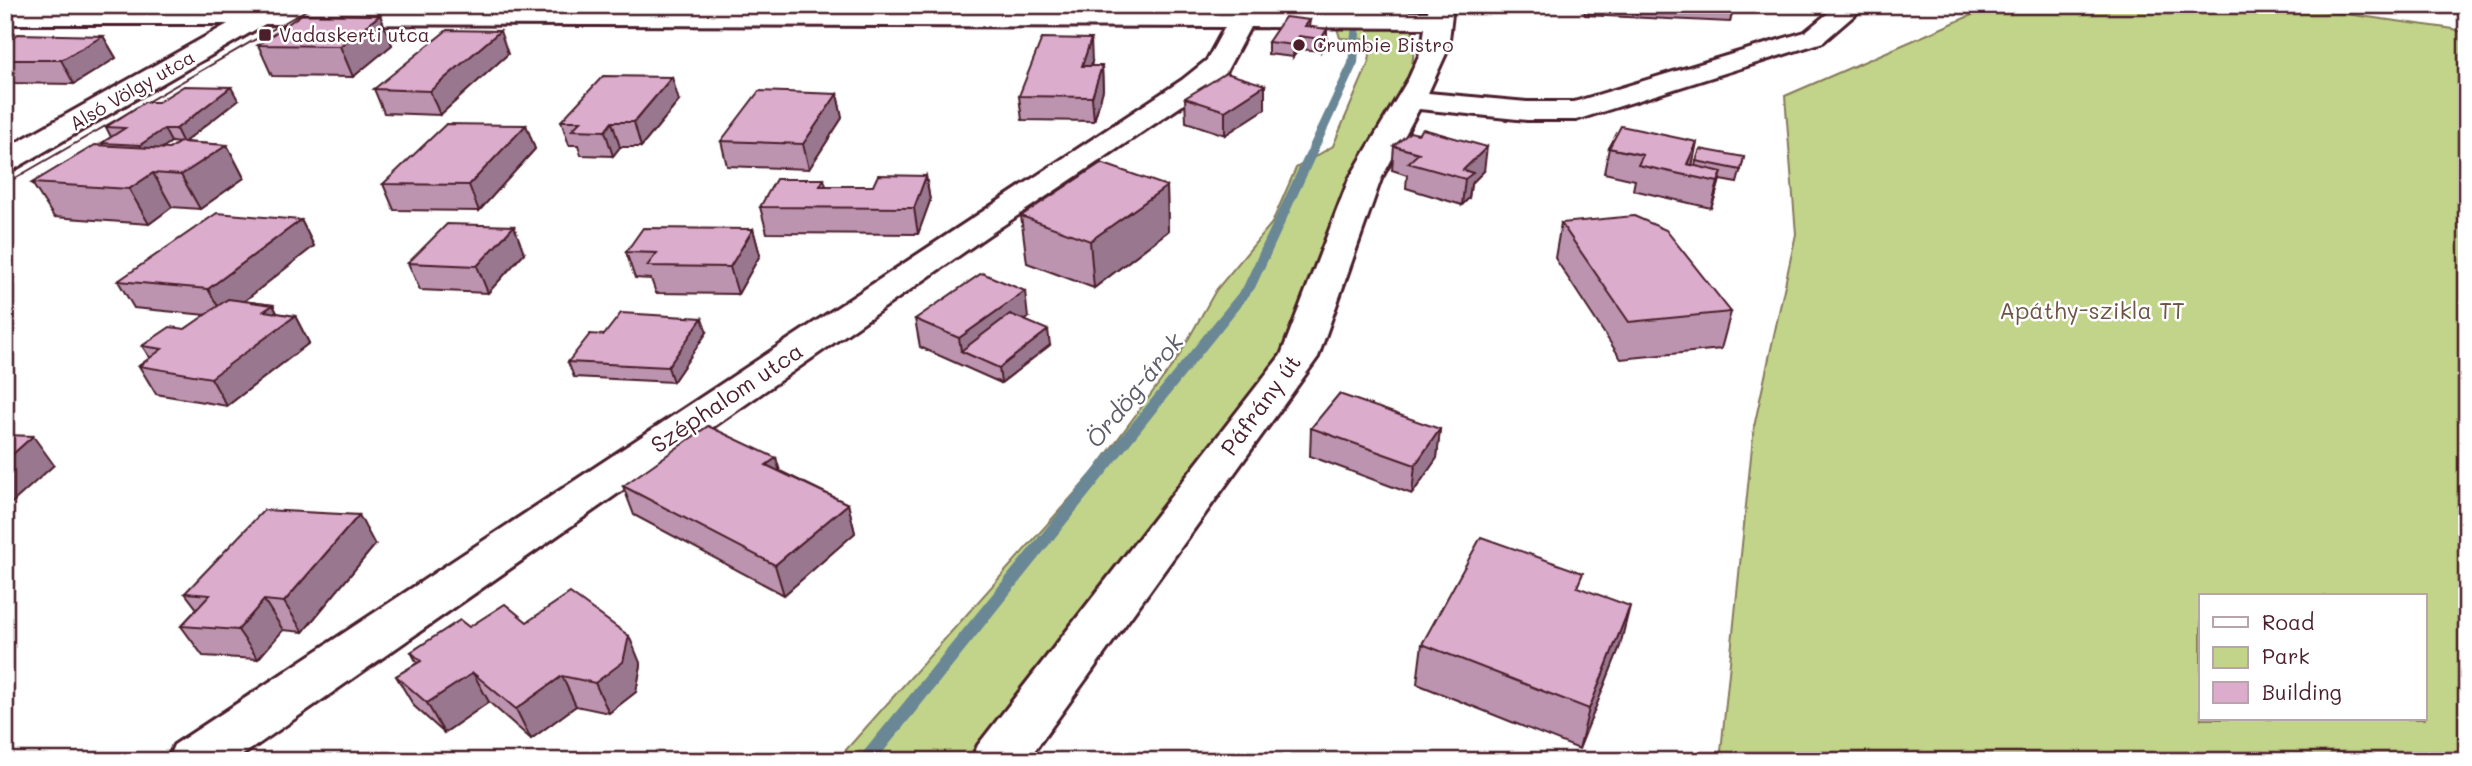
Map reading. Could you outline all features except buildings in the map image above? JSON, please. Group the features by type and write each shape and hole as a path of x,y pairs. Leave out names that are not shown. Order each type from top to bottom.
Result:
{"street":[{"path":"1412,100 1527,111 1576,111 1814,37 1854,5"},
{"name":"Alsó Völgy utca","path":"5,162 283,14"},
{"path":"5,16 1256,14 1330,19 1429,15"},
{"name":"Széphalom utca","path":"194,761 964,237 1192,86 1218,64 1256,14"},
{"name":"Páfrány út","path":"997,761 1299,357 1365,180 1412,100 1435,49 1429,15"}],"green space":[{"path":"764,5 1416,5 1406,12 1414,38 1409,82 1282,358 964,761 836,761 1092,474 1177,359 1216,290 1272,223 1296,168 1333,146 1369,62 1372,40 1340,38 1331,8 760,12"},
{"name":"Apáthy-szikla TT","path":"2040,5 2281,5 2454,29 2467,34 2467,761 1720,761 1754,427 1796,234 1785,96 1974,14"}],"waterway":[{"name":"Ördög-árok","path":"865,761 1249,288 1353,63 1358,5"}],"tram line":[{"path":"5,184 315,5"}],"place":[{"name":"Vadaskerti utca","path":"265,35"},
{"name":"Crumbie Bistro","path":"1299,45"}]}
